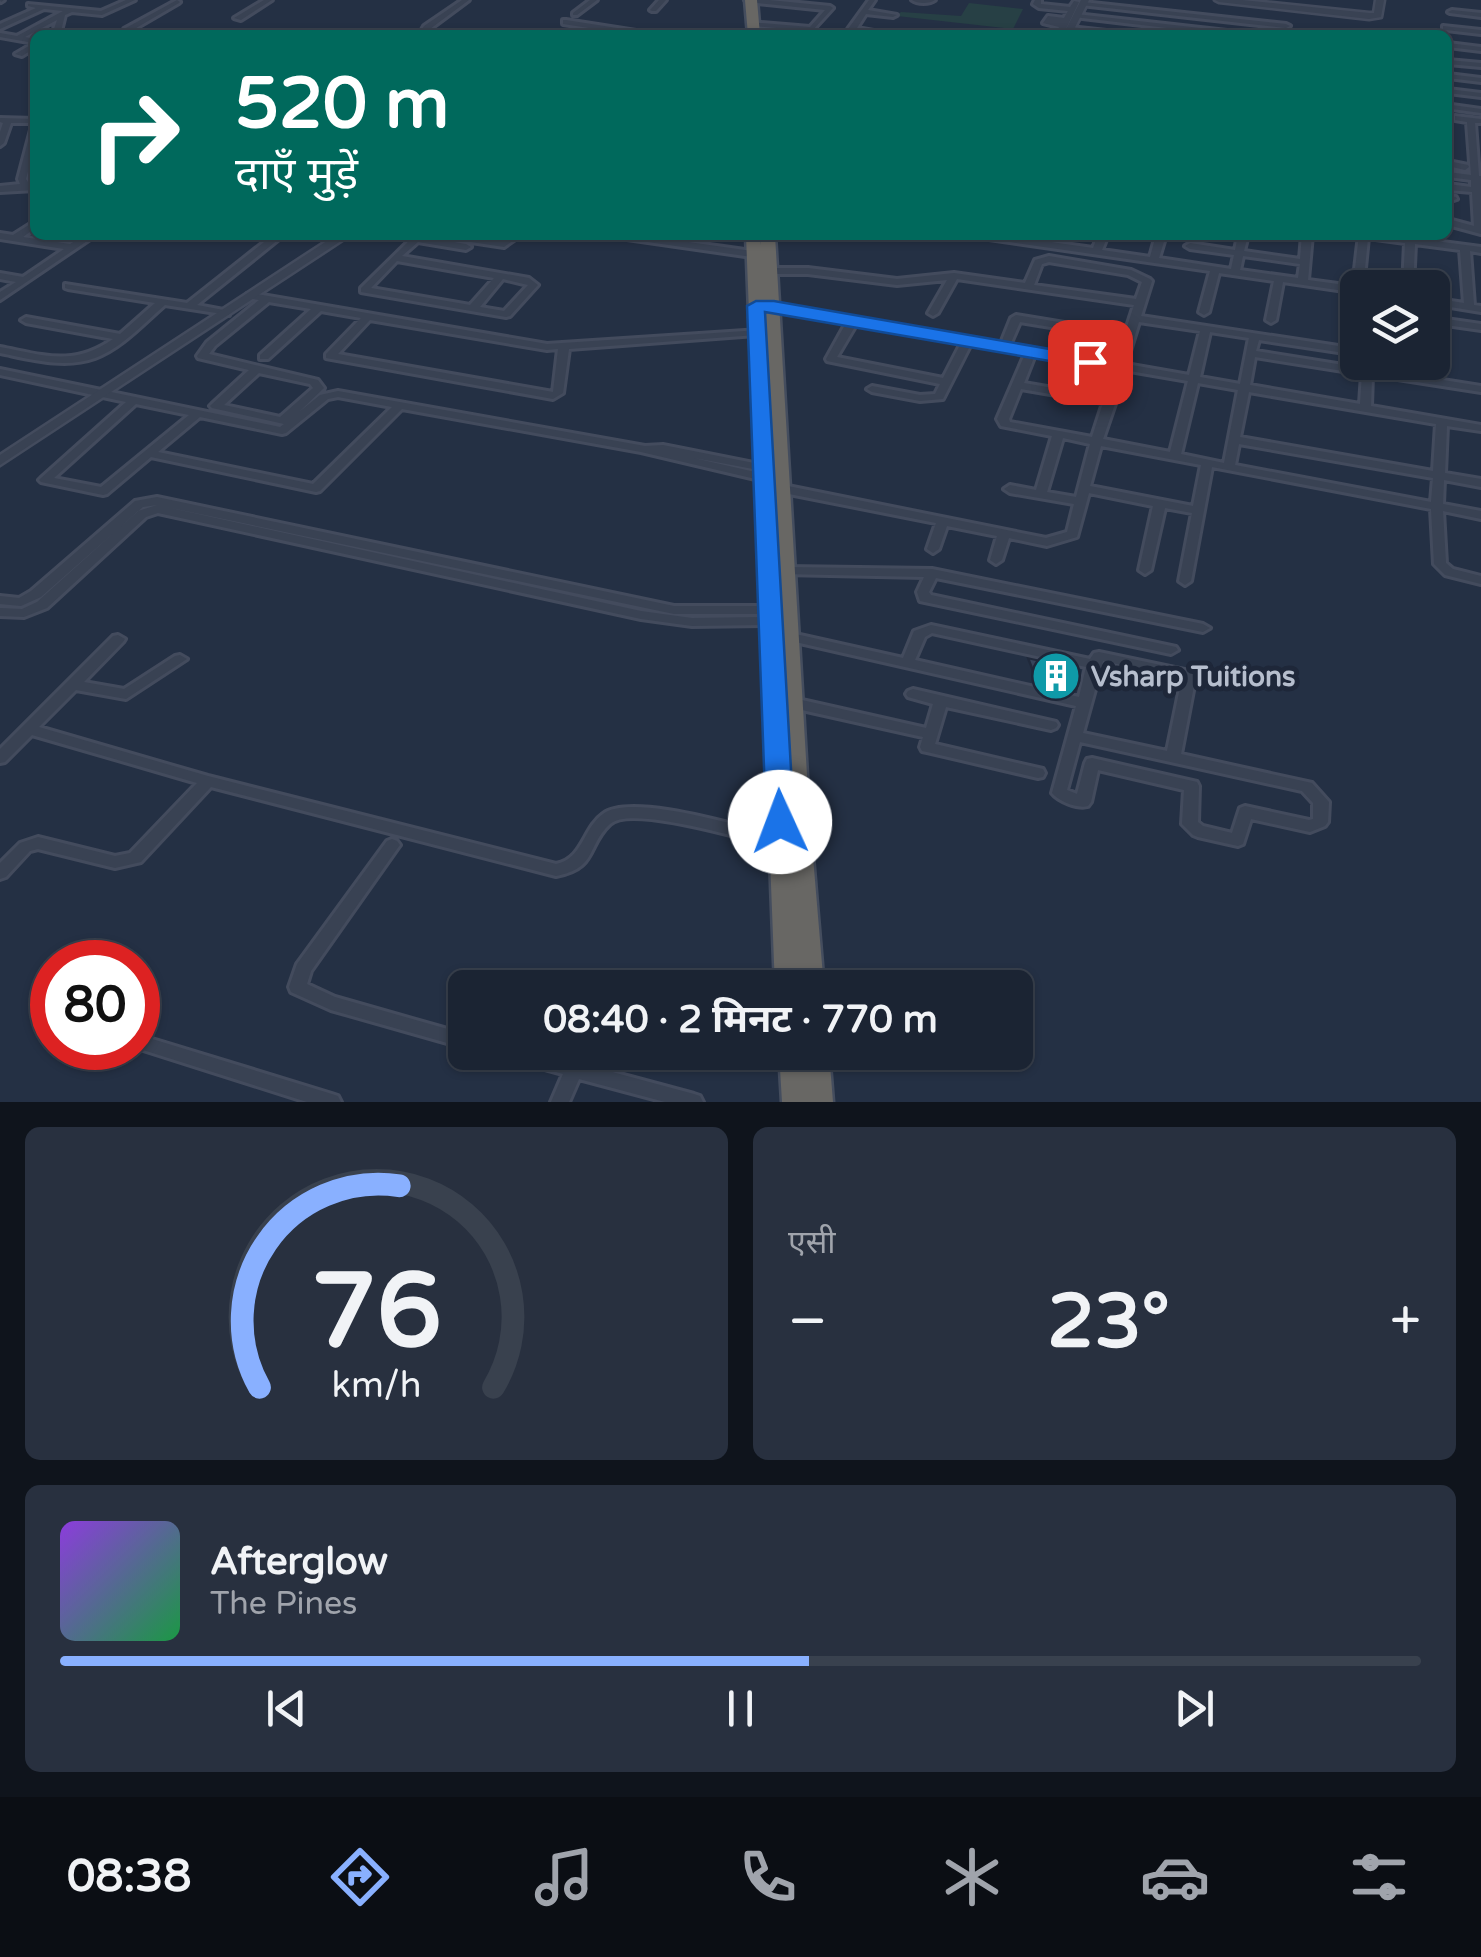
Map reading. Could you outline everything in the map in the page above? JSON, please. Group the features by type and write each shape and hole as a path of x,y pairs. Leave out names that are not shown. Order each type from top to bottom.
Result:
{"highway":[{"path":"749,0 750,30"},
{"path":"762,256 775,405 768,480 787,572 809,970"},
{"path":"765,306 756,332 768,480 788,970"},
{"path":"794,1070 796,1102"},
{"path":"817,1070 819,1102"}],"street":[{"path":"30,5 66,12 104,13 132,0"},
{"path":"163,0 190,4"},
{"path":"238,18 269,0"},
{"path":"426,30 466,0"},
{"path":"575,14 594,0"},
{"path":"654,10 663,0"},
{"path":"749,0 833,4"},
{"path":"840,30 862,0"},
{"path":"859,30 852,29 872,0"},
{"path":"914,0 932,1"},
{"path":"1038,0 1036,4 1068,24 1099,30"},
{"path":"1219,0 1375,16 1380,0"},
{"path":"1324,12 1326,0"},
{"path":"925,10 932,1"},
{"path":"1068,24 1082,1 1284,30 1289,8"},
{"path":"128,29 176,2"},
{"path":"791,30 812,29 833,4"},
{"path":"0,31 44,6"},
{"path":"58,30 66,12"},
{"path":"33,30 66,12"},
{"path":"863,12 893,15"},
{"path":"1452,12 1481,15"},
{"path":"566,22 617,30"},
{"path":"1068,24 1165,30"},
{"path":"1446,28 1481,32"},
{"path":"0,31 30,41"},
{"path":"20,37 30,32"},
{"path":"1452,45 1481,49"},
{"path":"19,54 30,46"},
{"path":"1452,62 1481,66"},
{"path":"1452,76 1481,80"},
{"path":"1470,78 1470,94"},
{"path":"1452,92 1481,95"},
{"path":"1455,107 1481,110"},
{"path":"1452,223 1480,231 1476,120 1458,118"},
{"path":"0,143 4,120 30,123"},
{"path":"30,145 22,179 30,185"},
{"path":"1452,165 1465,167"},
{"path":"1452,176 1478,183"},
{"path":"1452,186 1478,183"},
{"path":"0,189 30,187"},
{"path":"13,239 30,227"},
{"path":"0,236 72,247"},
{"path":"0,297 83,240"},
{"path":"189,306 273,240"},
{"path":"0,461 336,240"},
{"path":"395,258 533,285 508,314 364,290 395,258 415,240"},
{"path":"445,267 473,241 504,244 509,240"},
{"path":"685,240 909,281 954,276 1140,303"},
{"path":"1025,240 1340,287"},
{"path":"1064,248 1067,240"},
{"path":"1096,253 1101,240"},
{"path":"1153,261 1159,240"},
{"path":"1235,272 1242,240"},
{"path":"1303,282 1306,240"},
{"path":"1361,270 1365,240"},
{"path":"1403,240 1481,250"},
{"path":"1409,270 1410,241"},
{"path":"1190,246 1303,262"},
{"path":"1450,304 1475,308 1466,248"},
{"path":"0,372 282,431 333,394 641,449 648,454 1046,542 1062,540 1076,530 1097,441 1147,281 1065,261 1038,262 1028,287"},
{"path":"1204,312 1215,270"},
{"path":"0,276 24,280"},
{"path":"933,313 954,276"},
{"path":"472,308 500,277"},
{"path":"1271,320 1279,279"},
{"path":"68,286 226,313"},
{"path":"251,296 564,347 609,340 756,332"},
{"path":"256,370 216,406 282,421 319,388 314,382 202,356 266,299"},
{"path":"0,350 77,363 92,358 122,337 164,302"},
{"path":"765,306 1481,428"},
{"path":"264,357 319,308"},
{"path":"1004,348 1018,314 1130,337"},
{"path":"367,317 330,356 553,396 558,393 564,347"},
{"path":"1136,318 1340,349"},
{"path":"26,320 122,337"},
{"path":"852,322 830,359 948,382"},
{"path":"1450,323 1481,327"},
{"path":"1176,457 1206,329"},
{"path":"1229,467 1254,354 1254,337"},
{"path":"872,389 935,399 948,382 967,342"},
{"path":"1031,352 1003,422 1481,515"},
{"path":"1254,354 1340,364"},
{"path":"1364,408 1367,380"},
{"path":"1435,380 1481,389"},
{"path":"1017,385 1112,400"},
{"path":"134,400 45,480 103,491 196,414"},
{"path":"151,454 316,488 400,405"},
{"path":"1442,422 1437,507 1440,564 1450,572 1481,580"},
{"path":"1040,495 1058,435"},
{"path":"1236,440 1481,484"},
{"path":"1185,581 1207,463"},
{"path":"1010,489 1040,495 1160,503 1198,511"},
{"path":"1146,570 1160,503"},
{"path":"0,612 49,600 147,506 460,569 674,620 771,616"},
{"path":"933,549 944,520"},
{"path":"996,560 1004,534"},
{"path":"787,572 932,574 1203,628"},
{"path":"932,574 925,587 925,598 1169,657 1177,624"},
{"path":"0,600 22,607"},
{"path":"907,664 918,634 932,629 1094,664"},
{"path":"790,637 1084,703"},
{"path":"0,758 118,639"},
{"path":"1074,736 1307,786 1321,802 1320,822 1310,826 1246,812 1238,840 1198,831 1190,824 1192,786 1092,763 1083,802 1059,793 1074,736 1084,703 1094,664 1099,656 1189,675 1172,756"},
{"path":"75,684 126,694 180,658"},
{"path":"913,694 1051,725"},
{"path":"940,701 927,747 1038,773"},
{"path":"793,704 930,734"},
{"path":"29,729 208,781 556,870 566,870 580,861 607,817 618,811 650,813 780,842"},
{"path":"0,873 25,847 38,843 115,862 128,861 141,854 208,781"},
{"path":"392,845 303,969 297,987 332,1003 448,1037"},
{"path":"160,1048 332,1102"},
{"path":"560,1102 574,1070"},
{"path":"578,1070 694,1102"}],"green space":[{"path":"969,3 1023,9 1013,29 897,16 901,12 961,16"}],"building":[{"name":"Vsharp Tuitions","path":"1028,658 1079,669 1072,686 1060,689 1038,684"}],"place":[{"name":"Vsharp Tuitions","path":"1056,676"}],"route":[{"path":"780,822 756,306 1090,362"}]}
